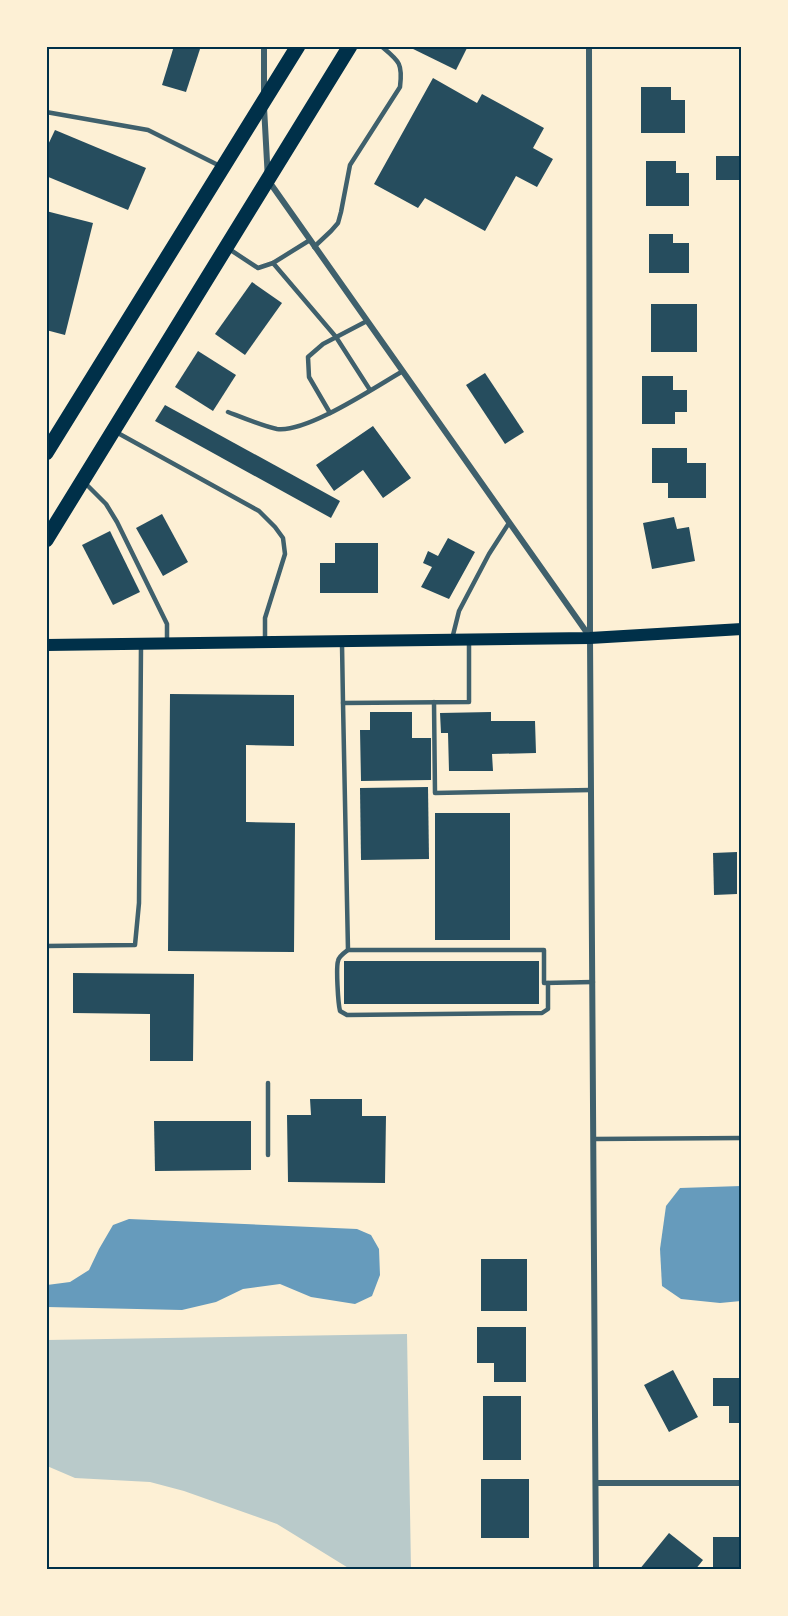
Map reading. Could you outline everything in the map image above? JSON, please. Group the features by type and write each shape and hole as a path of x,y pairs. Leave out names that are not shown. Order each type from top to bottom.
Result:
{"main road":[{"path":"47,452 298,46"},
{"path":"46,540 350,46"},
{"path":"46,645 590,638 741,629"}],"street":[{"path":"264,46 268,180 590,638"},
{"path":"589,46 596,1569"},
{"path":"596,1483 741,1482"}],"lane":[{"path":"315,247 338,223 350,165 400,87 402,72 398,61 381,46"},
{"path":"46,112 148,130 223,168"},
{"path":"226,247 258,268 273,263 310,240"},
{"path":"273,263 336,337 370,390"},
{"path":"330,413 309,377 308,357 323,344 367,321"},
{"path":"228,412 277,429 297,428 330,413 403,371"},
{"path":"113,431 259,511 283,538 285,554 265,618 265,642"},
{"path":"83,481 106,504 117,522 167,624 167,643"},
{"path":"452,639 459,611 489,554 509,523"},
{"path":"343,703 469,702 469,639"},
{"path":"342,641 348,950"},
{"path":"46,946 135,945 139,903 141,644"},
{"path":"434,702 435,793 591,790"},
{"path":"548,983 548,1009 542,1013 346,1015 340,1011 338,1004 338,961 348,950 544,950 544,983 593,982"},
{"path":"268,1083 268,1155"},
{"path":"594,1139 741,1138"}],"shaded area":[{"path":"407,1334 411,1569 350,1569 277,1524 184,1491 150,1482 75,1478 47,1466 47,1340"}],"water":[{"path":"741,1186 741,1301 720,1303 681,1299 662,1286 660,1249 666,1206 680,1188"},
{"path":"129,1219 357,1229 371,1235 379,1249 380,1275 372,1296 355,1304 311,1297 280,1284 243,1289 216,1302 182,1310 47,1307 47,1285 70,1282 89,1270 113,1225"}],"building":[{"path":"174,46 201,46 186,92 162,85"},
{"path":"407,46 468,46 456,70"},
{"path":"650,46 690,46 690,49 650,49"},
{"path":"433,78 477,103 482,94 544,128 533,148 553,159 537,187 516,176 485,231 425,198 418,208 374,184"},
{"path":"641,87 671,87 671,100 685,100 685,133 641,133"},
{"path":"55,130 146,168 128,210 46,176 46,149"},
{"path":"716,156 742,156 742,180 716,180"},
{"path":"646,161 676,161 676,173 689,173 689,206 646,206"},
{"path":"46,211 93,223 65,335 46,330"},
{"path":"649,234 673,234 673,243 689,243 689,273 649,273"},
{"path":"252,282 282,303 245,355 215,334"},
{"path":"651,304 697,304 697,352 651,352"},
{"path":"198,351 236,375 213,411 175,387"},
{"path":"485,373 524,432 505,444 466,385"},
{"path":"642,376 673,376 673,390 687,390 687,412 675,412 675,424 642,424"},
{"path":"165,405 340,501 331,518 155,421"},
{"path":"373,426 411,478 383,498 363,470 334,491 316,465"},
{"path":"652,448 687,448 687,463 706,463 706,498 668,498 668,483 652,483"},
{"path":"162,514 188,562 163,576 136,528"},
{"path":"674,517 677,529 689,527 695,561 652,569 643,523"},
{"path":"110,531 140,592 113,605 82,545"},
{"path":"448,538 475,552 449,599 421,587 432,567 423,563 428,551 438,556"},
{"path":"335,543 378,543 378,593 320,593 320,563 335,563"},
{"path":"170,694 294,695 294,746 246,745 246,822 295,823 294,952 168,951"},
{"path":"370,712 412,712 412,738 431,738 431,780 361,781 360,730 370,730"},
{"path":"491,712 491,721 535,721 536,753 492,754 493,771 449,771 448,733 441,733 440,713"},
{"path":"428,787 429,859 361,860 360,788"},
{"path":"435,813 510,813 510,940 435,940"},
{"path":"737,852 737,894 714,895 713,853"},
{"path":"344,961 539,961 539,1004 344,1004"},
{"path":"73,973 194,974 193,1061 150,1061 150,1014 73,1013"},
{"path":"310,1099 362,1099 362,1116 386,1116 385,1183 288,1182 287,1115 311,1115"},
{"path":"154,1121 251,1121 251,1170 155,1171"},
{"path":"481,1259 527,1259 527,1311 481,1311"},
{"path":"477,1327 526,1327 526,1382 494,1382 494,1363 477,1363"},
{"path":"673,1370 698,1417 669,1432 644,1385"},
{"path":"713,1378 742,1378 742,1423 729,1423 729,1406 713,1406"},
{"path":"483,1396 521,1396 521,1460 483,1460"},
{"path":"481,1479 529,1479 529,1538 481,1538"},
{"path":"669,1533 703,1560 695,1570 639,1570"},
{"path":"713,1537 742,1537 742,1570 713,1570"}]}
